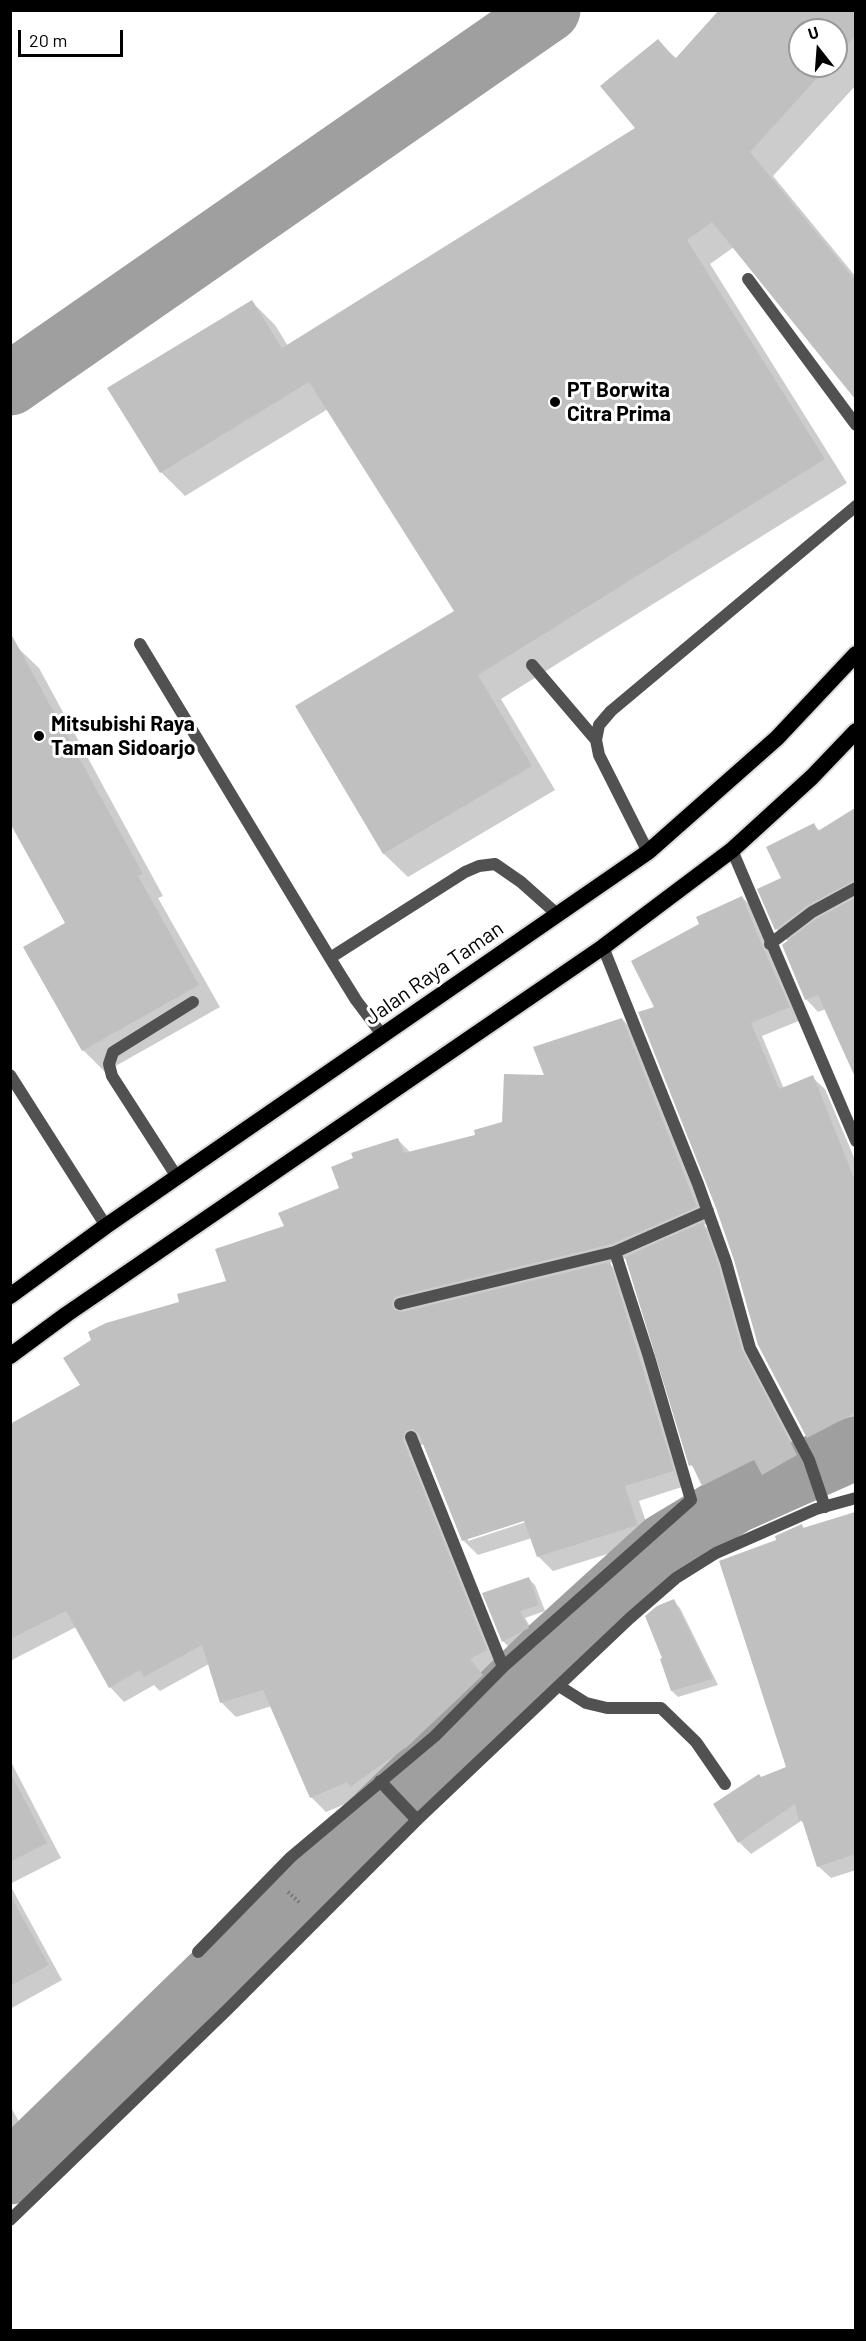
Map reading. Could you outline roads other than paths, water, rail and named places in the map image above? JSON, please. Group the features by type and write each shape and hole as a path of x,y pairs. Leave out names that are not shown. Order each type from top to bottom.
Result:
{"highway":[{"name":"Jalan Raya Taman","path":"10,1296 106,1226 648,852 777,738 855,654"},
{"path":"10,1356 603,946 732,850 812,777 855,731"}],"street":[{"path":"748,279 855,424"},
{"path":"648,852 599,755 596,740 599,725 610,711 855,506"},
{"path":"140,644 356,1000 383,1036"},
{"path":"532,665 596,740"},
{"path":"732,850 855,1141"},
{"path":"330,957 465,872 479,866 495,864 522,882 558,915"},
{"path":"770,944 812,912 855,888"},
{"path":"603,946 708,1211 726,1262 750,1348 809,1460 825,1507"},
{"path":"177,1177 112,1077 108,1064 113,1053 193,1002"},
{"path":"10,1074 106,1226"},
{"path":"400,1304 615,1252 708,1211"},
{"path":"198,1952 291,1857 435,1736 503,1667 691,1500 615,1252"},
{"path":"411,1437 503,1667"},
{"path":"10,2220 228,2009 417,1820 630,1618 676,1578 716,1553 825,1507 855,1498"},
{"path":"559,1686 586,1703 608,1708 661,1708 696,1742 725,1784"},
{"path":"380,1781 417,1820"}],"waterway":[{"path":"10,384 549,10"},
{"path":"10,2173 550,1649 664,1545 735,1502 856,1448"}],"place":[{"name":"PT Borwita Citra Prima","path":"555,402"},
{"name":"Mitsubishi Raya Taman Sidoarjo","path":"39,736"}]}
